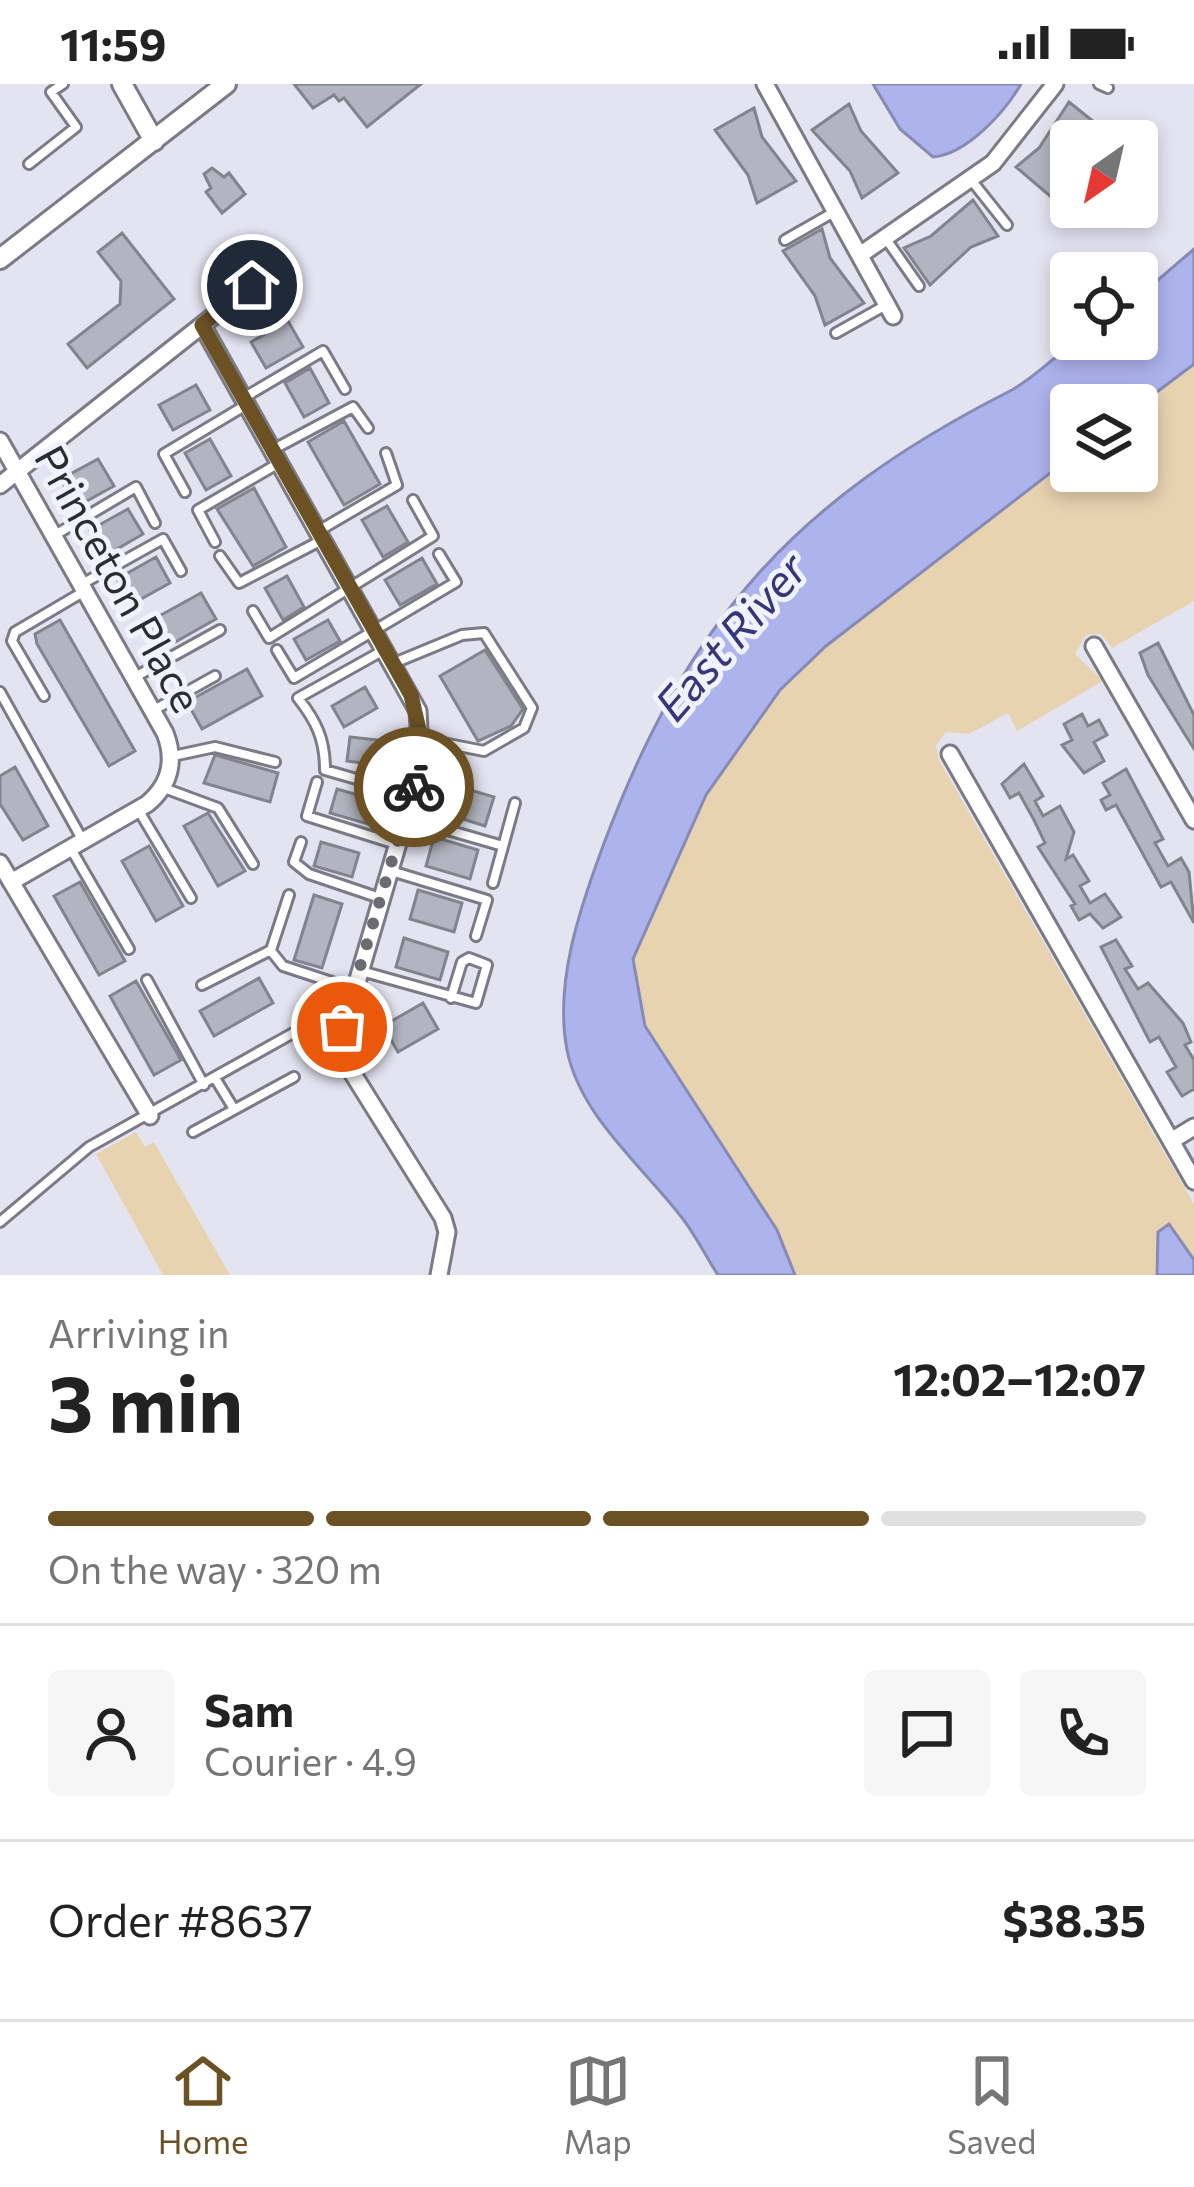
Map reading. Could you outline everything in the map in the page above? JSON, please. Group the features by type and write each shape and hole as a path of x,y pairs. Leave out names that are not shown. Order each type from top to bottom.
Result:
{"street":[{"path":"122,84 154,141"},
{"path":"0,259 226,84"},
{"path":"765,84 890,310"},
{"path":"860,255 971,180 1026,128 1055,84"},
{"path":"0,484 268,273"},
{"path":"202,325 418,711 423,739 412,795 337,1041 443,1218 447,1232 439,1275"},
{"name":"Princeton Place","path":"0,441 152,711 171,756 163,788"},
{"path":"1094,646 1194,820"},
{"path":"950,754 1194,1181"},
{"path":"5,885 139,809 163,788"},
{"path":"0,863 5,885 150,1116"},
{"path":"1171,1141 1194,1127"}],"lane":[{"path":"29,164 76,127 51,92 62,84"},
{"path":"971,180 1007,225"},
{"path":"785,240 835,211"},
{"path":"886,238 919,286"},
{"path":"836,333 890,310"},
{"path":"185,492 164,454 323,351 345,389"},
{"path":"215,542 198,510 353,407 368,428"},
{"path":"220,556 239,583 321,535 397,485 386,453"},
{"path":"54,536 136,487 155,524"},
{"path":"253,611 269,638 433,536 413,500"},
{"path":"44,695 12,641 15,632 163,539 181,571"},
{"path":"277,650 294,678 375,631 456,582 439,554"},
{"path":"134,678 220,630"},
{"path":"412,795 325,770 320,734 298,698 390,656 462,635 484,634 532,707 524,728 484,751 423,739"},
{"path":"152,711 215,676"},
{"path":"0,692 129,949"},
{"path":"171,756 215,747 275,762"},
{"path":"317,782 308,815 397,844"},
{"path":"163,788 218,808 254,864"},
{"path":"493,883 514,803"},
{"path":"139,809 191,898"},
{"path":"405,818 503,846"},
{"path":"301,842 294,862 308,874 381,898"},
{"path":"389,871 487,900 476,936"},
{"path":"202,986 271,950 290,896"},
{"path":"271,950 283,966 355,989"},
{"path":"360,971 451,998 476,1003 488,965 469,958 462,962 451,998"},
{"path":"147,980 203,1085"},
{"path":"0,1222 89,1147 295,1032 346,1020"},
{"path":"193,1132 294,1077"},
{"path":"215,1078 234,1109"}],"shaded area":[{"path":"1194,364 1194,601 1112,648 1101,634 1086,635 1075,654 1103,681 1017,731 1008,713 969,734 946,732 936,745 939,760 1194,1204 1194,1275 795,1275 777,1230 645,1026 633,959 706,795 780,690 826,646 1050,473 1050,492 1158,492 1158,391"},
{"path":"136,1132 145,1147 154,1142 230,1275 163,1275 96,1154"}],"water":[{"path":"873,84 1021,84 984,130 959,148 933,157 900,129"},
{"name":"East River","path":"1194,249 1194,364 1158,391 1158,384 1050,384 1050,473 826,646 780,690 706,795 633,959 645,1026 777,1230 795,1275 718,1275 684,1221 598,1117 584,1096 567,1050 564,999 578,920 636,766 672,695 712,632 808,524 866,477 1053,360 1158,360 1158,280"},
{"path":"1169,1224 1194,1260 1194,1275 1157,1275 1158,1232"}],"building":[{"path":"294,84 421,84 367,127 344,98 339,101 334,95 313,108"},
{"path":"1069,102 1092,120 1057,120"},
{"path":"849,104 861,131 898,173 862,198 850,171 812,130"},
{"path":"754,108 762,137 796,181 757,203 748,175 715,130"},
{"path":"1050,131 1050,196 1016,167 1039,148"},
{"path":"212,168 224,177 229,173 245,194 222,213 206,192 211,188 204,174"},
{"path":"973,200 998,236 971,247 930,285 904,248 931,236"},
{"path":"822,229 830,258 864,303 825,325 815,296 783,251"},
{"path":"122,233 174,299 87,368 68,344 120,304 121,281 98,252"},
{"path":"288,321 303,347 266,368 251,342"},
{"path":"310,368 329,403 304,417 285,383"},
{"path":"196,385 210,410 173,430 159,405"},
{"path":"344,421 380,484 344,505 308,442"},
{"path":"210,439 231,476 206,490 185,453"},
{"path":"98,459 114,486 76,507 61,479"},
{"path":"254,488 286,547 253,566 217,509"},
{"path":"387,506 408,542 383,557 362,520"},
{"path":"128,509 143,534 105,556 90,530"},
{"path":"156,557 170,583 132,604 117,579"},
{"path":"422,558 437,584 400,605 385,580"},
{"path":"287,576 304,607 283,620 265,588"},
{"path":"201,593 216,619 156,653 141,626"},
{"path":"60,620 135,751 109,766 37,644 35,634"},
{"path":"328,620 340,641 306,660 294,639"},
{"path":"1158,643 1194,715 1194,749 1148,675 1140,653"},
{"path":"485,650 523,709 511,726 478,741 440,676"},
{"path":"247,669 262,696 202,729 187,702"},
{"path":"365,687 377,708 344,727 332,706"},
{"path":"1082,714 1088,726 1099,720 1107,735 1094,742 1104,761 1084,773 1062,745 1072,740 1064,724"},
{"path":"350,737 387,741 384,766 347,761"},
{"path":"215,755 278,773 270,802 204,783"},
{"path":"1024,764 1043,796 1035,801 1043,816 1060,806 1074,832 1066,859 1073,855 1089,881 1080,886 1090,903 1105,894 1121,917 1103,928 1090,914 1079,920 1071,906 1075,904 1038,847 1045,843 1019,793 1010,798 1002,784"},
{"path":"15,767 48,826 23,840 0,804 0,776"},
{"path":"1126,769 1163,839 1155,843 1168,866 1181,858 1189,872 1194,923 1171,882 1161,887 1116,805 1106,810 1101,800 1110,795 1103,783"},
{"path":"450,784 494,797 485,826 441,812"},
{"path":"337,789 375,800 368,824 330,813"},
{"path":"208,813 245,871 218,886 184,826"},
{"path":"434,837 478,850 470,879 426,866"},
{"path":"321,842 359,853 352,877 314,866"},
{"path":"149,846 183,906 156,921 122,861"},
{"path":"80,882 125,961 99,975 54,896"},
{"path":"418,890 462,903 454,932 410,919"},
{"path":"314,895 342,904 322,968 294,960"},
{"path":"404,938 448,952 440,980 396,967"},
{"path":"1116,940 1132,966 1125,969 1138,989 1148,983 1183,1023 1191,1042 1185,1045 1194,1060 1194,1089 1182,1096 1167,1072 1176,1067 1159,1037 1150,1042 1101,947"},
{"path":"259,978 273,1003 214,1036 200,1011"},
{"path":"136,981 181,1060 154,1075 110,996"},
{"path":"423,1003 438,1029 398,1052 383,1026"}],"way so far":[{"path":"342,1027 414,787"}],"route":[{"path":"252,285 202,325 411,695 423,747 414,787"}]}
